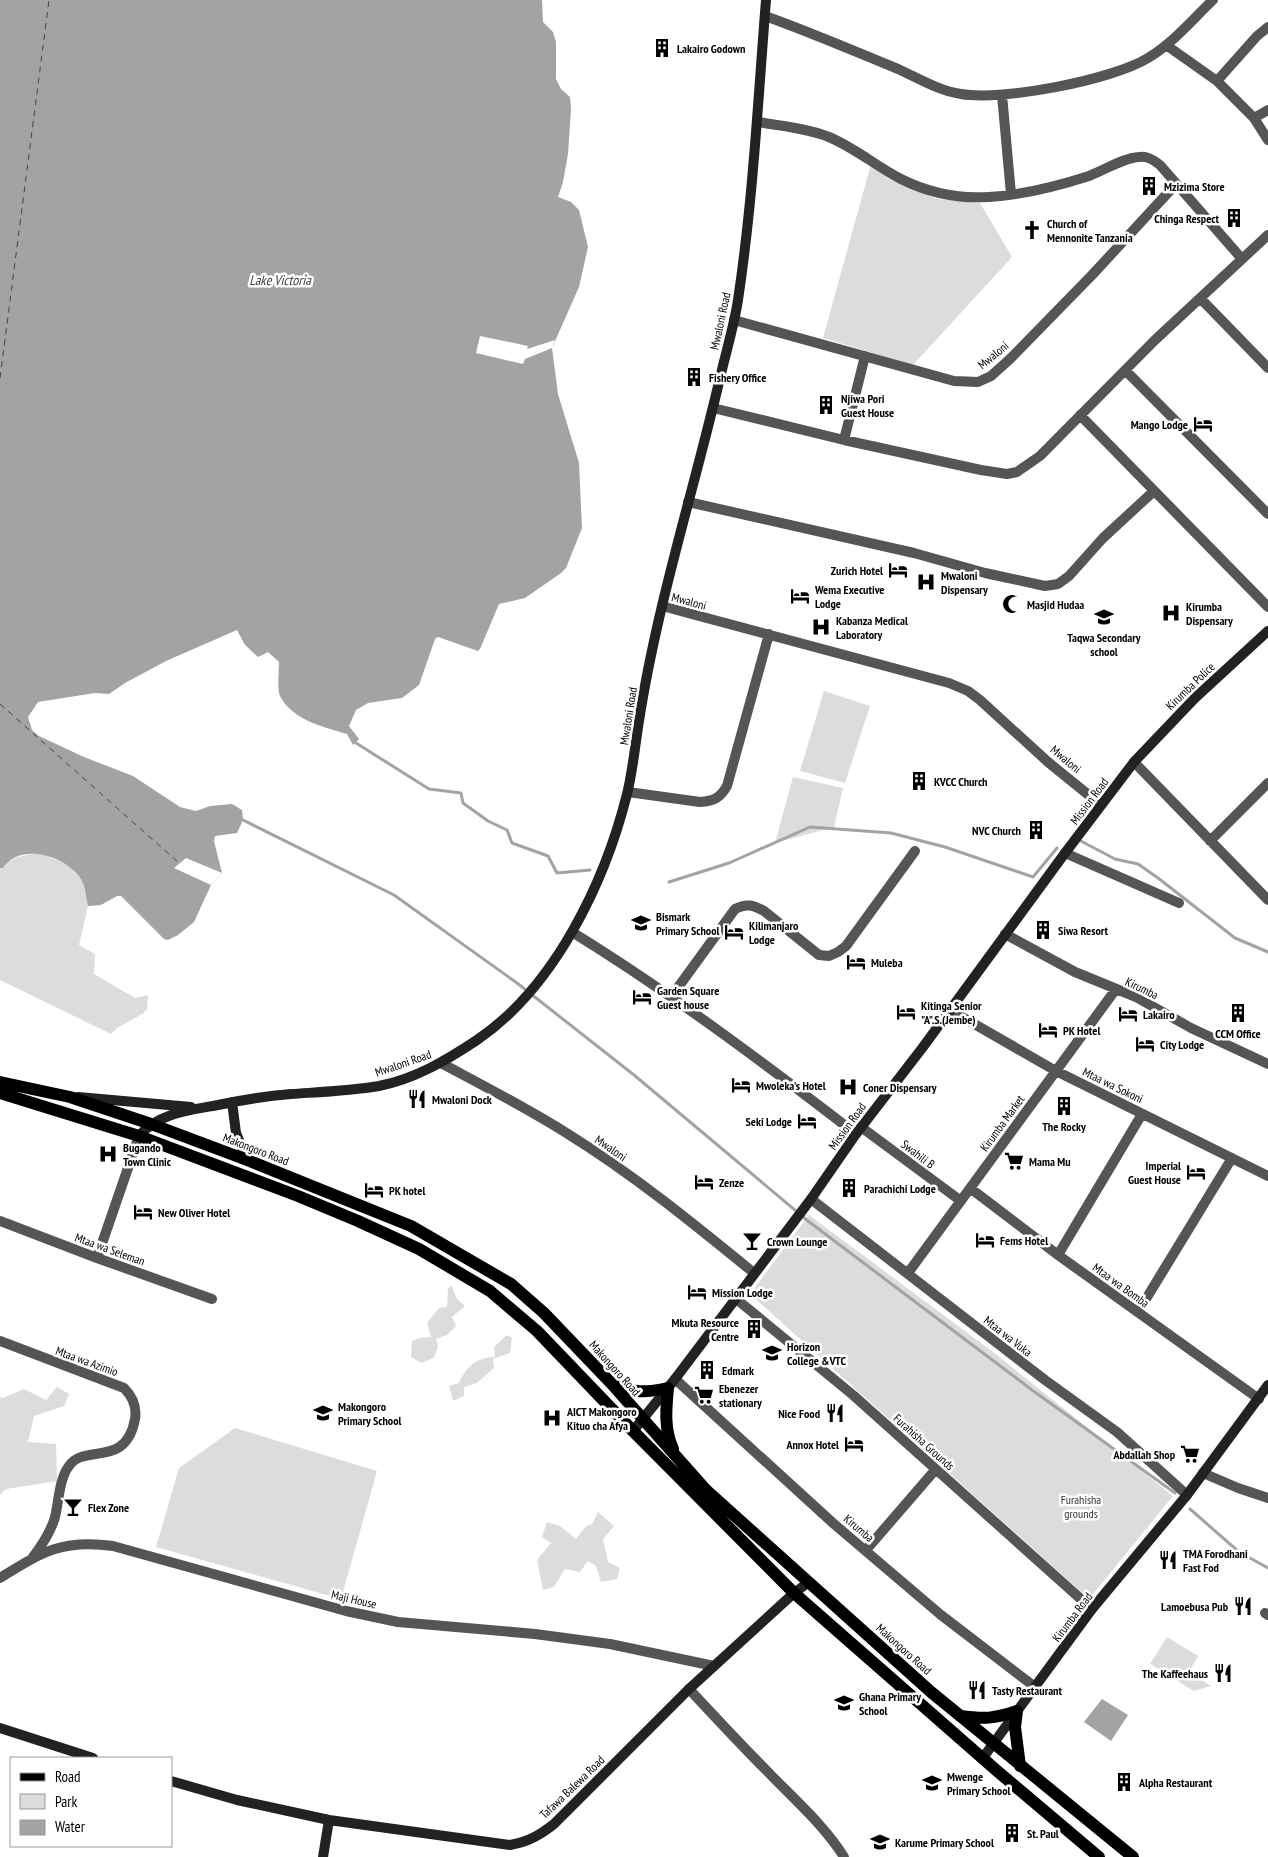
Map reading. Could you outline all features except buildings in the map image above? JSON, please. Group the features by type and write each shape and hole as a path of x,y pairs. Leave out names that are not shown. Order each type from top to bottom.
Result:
{"main road":[{"name":"Makongoro Road","path":"0,1082 70,1097 152,1124 247,1160 411,1226 511,1284 544,1313 611,1383 706,1490 960,1716 1133,1857"},
{"path":"0,1093 139,1136 298,1196 358,1221 418,1250 490,1291 537,1331 794,1593 982,1759 1099,1857"},
{"path":"611,1383 627,1390 646,1393 671,1384 666,1416 667,1436 676,1456"},
{"path":"960,1716 998,1718 1017,1711 1015,1727 1020,1766"}],"street":[{"name":"Mwaloni Road","path":"139,1136 145,1128 171,1115 232,1102 290,1094 334,1092 382,1085 417,1074 441,1063 482,1036 520,1002 535,985 572,932 608,856 628,792 648,672 662,606 734,320 752,183 766,0"},
{"path":"764,16 819,36 936,86 960,94 981,96 1002,95 1066,84 1126,69 1148,58 1166,45 1213,0"},
{"path":"1217,81 1257,36 1268,27"},
{"path":"1166,45 1217,81 1254,118 1268,140"},
{"path":"1002,95 1011,194"},
{"path":"1254,118 1268,110"},
{"path":"758,122 816,132 869,158 900,178 933,192 964,198 989,198 1064,184 1134,158 1141,157 1152,160 1176,184 1242,259"},
{"name":"Mwaloni","path":"734,320 954,381 978,382 991,376 1010,359 1093,274 1176,184"},
{"path":"713,408 844,440 1007,474 1017,472 1040,456 1125,370 1268,235"},
{"path":"1200,298 1268,368"},
{"path":"844,440 865,356"},
{"path":"1125,370 1268,514"},
{"path":"1080,415 1268,607"},
{"path":"688,502 914,553 985,573 1045,586 1058,584 1068,576 1103,538 1154,491"},
{"name":"Mwaloni","path":"662,606 949,683 968,691 1048,762 1101,805"},
{"name":"Kirumba Police","path":"1134,762 1195,698 1268,632"},
{"path":"628,792 700,802 712,801 721,796 727,786 769,634"},
{"path":"1134,762 1268,900"},
{"name":"Mission Road","path":"633,1431 671,1384 808,1203 858,1130 950,1010 1134,762"},
{"path":"1210,841 1268,783"},
{"path":"670,997 735,909 745,904 754,905 764,911 819,955 829,956 838,952 846,946 915,852"},
{"path":"1065,853 1179,903"},
{"path":"572,932 626,965 858,1130"},
{"name":"Kirumba","path":"1005,934 1075,972 1136,997 1191,1028 1268,1064"},
{"name":"Kirumba Market","path":"908,1273 1116,989"},
{"name":"Mtaa wa Sokoni","path":"950,1010 1056,1071 1268,1176"},
{"name":"Mwaloni","path":"441,1063 506,1097 584,1145 641,1184 754,1273"},
{"path":"70,1097 200,1108"},
{"path":"232,1102 236,1133 247,1160"},
{"path":"1058,1255 1142,1114"},
{"name":"Swahili B","path":"858,1130 961,1201"},
{"path":"97,1258 139,1136"},
{"path":"1138,1312 1232,1158"},
{"name":"Mtaa wa Bomba","path":"970,1188 1058,1255 1259,1399"},
{"name":"Mtaa wa Vuka","path":"808,1203 908,1273 1045,1380 1117,1432 1187,1495"},
{"name":"Mtaa wa Seleman","path":"0,1221 212,1299"},
{"name":"Furahisha Grounds","path":"735,1298 853,1395 1092,1610"},
{"name":"Mtaa wa Azimio","path":"0,1342 124,1388 130,1394 136,1414 134,1427 128,1439 118,1449 80,1458 70,1464 64,1475 54,1520 45,1540 32,1558"},
{"name":"Kirumba","path":"671,1384 941,1615 1035,1687"},
{"name":"Kirumba Road","path":"982,1759 1092,1610 1204,1473 1268,1384"},
{"path":"866,1550 936,1469"},
{"path":"1204,1473 1238,1488 1268,1498"},
{"name":"Maji House","path":"0,1578 32,1558 64,1545 90,1543 113,1546 346,1611 398,1622 535,1634 610,1644 714,1666"},
{"name":"Tafawa Balewa Road","path":"172,1781 237,1800 329,1820 510,1845 525,1842 539,1836 554,1824 689,1689 794,1593 809,1582"},
{"path":"689,1689 798,1802 844,1857"},
{"path":"0,1728 90,1757"},
{"path":"323,1857 329,1820"}],"green space":[{"path":"871,164 899,183 937,199 980,203 1012,257 913,365 823,338"},
{"path":"824,691 870,706 845,783 800,771"},
{"path":"793,777 843,788 834,827 775,843"},
{"path":"41,853 68,865 82,880 88,906 79,945 95,954 94,974 135,998 148,995 147,1009 144,1013 117,1028 111,1034 0,980 0,868 20,857"},
{"name":"Furahisha grounds","path":"809,1215 993,1352 1173,1496 1089,1599 750,1294"},
{"path":"451,1285 457,1299 465,1306 452,1317 456,1326 447,1335 436,1339 438,1347 434,1358 421,1363 411,1357 412,1341 431,1337 427,1323 439,1308 447,1307 448,1289"},
{"path":"507,1335 512,1338 510,1353 493,1359 494,1368 477,1383 464,1387 464,1396 453,1401 449,1386 459,1383 465,1372 473,1364 489,1357 495,1357 494,1347"},
{"path":"57,1387 69,1394 64,1406 34,1416 28,1442 56,1444 57,1481 6,1489 0,1495 0,1397 3,1398 24,1389 46,1400"},
{"path":"235,1428 377,1471 341,1599 156,1547 179,1468"},
{"path":"598,1512 614,1526 603,1539 608,1562 620,1568 617,1579 601,1582 596,1566 588,1561 580,1572 565,1569 554,1587 543,1590 537,1560 551,1543 542,1537 547,1522 560,1526 576,1539 586,1526 592,1524"},
{"path":"1167,1637 1198,1656 1189,1672 1211,1686 1194,1691 1150,1664"}],"water":[{"name":"Lake Victoria","path":"0,0 542,0 543,22 553,32 556,42 556,79 561,89 570,97 568,154 558,197 571,202 579,210 588,247 579,287 552,348 558,394 579,463 582,528 566,568 525,598 499,604 478,651 438,637 435,639 419,685 402,698 368,703 356,710 349,726 359,739 353,745 347,734 309,721 292,711 285,704 279,693 279,662 268,652 258,657 245,645 237,630 166,661 125,683 109,694 95,693 38,702 28,717 32,730 39,736 84,757 133,776 180,807 196,811 210,806 232,804 242,810 243,820 237,833 215,836 214,841 222,873 211,885 194,922 178,935 168,940 164,939 121,896 117,896 101,905 88,906 81,879 65,864 54,858 43,855 21,855 11,860 3,868 0,868"},
{"path":"1102,1699 1128,1715 1111,1741 1084,1722"}],"pier":[{"path":"480,336 528,346 527,349 555,340 552,348 525,359 523,364 476,353"},
{"path":"186,858 222,873 211,885 174,868"}],"waterway":[{"path":"356,743 429,789 461,793 463,803 488,821 507,830 512,843 548,856 557,873 590,870"},
{"path":"243,820 394,895 517,983 634,1075 808,1221 1032,1390 1175,1493"},
{"path":"669,882 729,863 810,827 891,833 945,847 1033,877 1057,848"},
{"path":"1077,839 1115,859 1138,864 1235,938 1268,952"},
{"path":"1190,1509 1239,1552 1268,1568"}],"ferry route":[{"path":"0,378 49,0"},
{"path":"0,704 179,863"}],"place":[{"name":"Lakairo Godown","path":"662,48"},
{"name":"Mzizima Store","path":"1149,186"},
{"name":"Chinga Respect","path":"1234,218"},
{"name":"Church of Mennonite Tanzania","path":"1032,230"},
{"name":"Fishery Office","path":"694,377"},
{"name":"Njiwa Pori Guest House","path":"826,405"},
{"name":"Mango Lodge","path":"1203,424"},
{"name":"Zurich Hotel","path":"898,570"},
{"name":"Mwaloni Dispensary","path":"926,582"},
{"name":"Wema Executive Lodge","path":"800,596"},
{"name":"Masjid Hudaa","path":"1012,604"},
{"name":"Kirumba Dispensary","path":"1171,613"},
{"name":"Taqwa Secondary school","path":"1104,617"},
{"name":"Kabanza Medical Laboratory","path":"821,627"},
{"name":"KVCC Church","path":"919,781"},
{"name":"NVC Church","path":"1036,830"},
{"name":"Bismark Primary School","path":"641,923"},
{"name":"Siwa Resort","path":"1043,930"},
{"name":"Kilimanjaro Lodge","path":"734,932"},
{"name":"Muleba","path":"856,962"},
{"name":"Garden Square Guest house","path":"642,997"},
{"name":"Kitinga Senior \"A\".S.(Jembe)","path":"906,1012"},
{"name":"CCM Office","path":"1238,1013"},
{"name":"Lakairo","path":"1128,1014"},
{"name":"PK Hotel","path":"1048,1030"},
{"name":"City Lodge","path":"1145,1044"},
{"name":"Mwoleka's Hotel","path":"741,1085"},
{"name":"Coner Dispensary","path":"848,1087"},
{"name":"Mwaloni Dock","path":"417,1099"},
{"name":"The Rocky","path":"1064,1106"},
{"name":"Seki Lodge","path":"807,1121"},
{"name":"Bugando Town Clinic","path":"108,1154"},
{"name":"Mama Mu","path":"1014,1161"},
{"name":"Imperial Guest House","path":"1196,1172"},
{"name":"Zenze","path":"704,1182"},
{"name":"Parachichi Lodge","path":"849,1188"},
{"name":"PK hotel","path":"374,1190"},
{"name":"New Oliver Hotel","path":"143,1212"},
{"name":"Fems Hotel","path":"985,1240"},
{"name":"Crown Lounge","path":"752,1241"},
{"name":"Mission Lodge","path":"697,1292"},
{"name":"Mkuta Resource Centre","path":"754,1329"},
{"name":"Horizon College &VTC","path":"772,1353"},
{"name":"Edmark","path":"707,1370"},
{"name":"Ebenezer stationary","path":"704,1395"},
{"name":"Makongoro Primary School","path":"323,1413"},
{"name":"Nice Food","path":"835,1413"},
{"name":"AICT Makongoro Kituo cha Afya","path":"552,1418"},
{"name":"Annox Hotel","path":"854,1444"},
{"name":"Abdallah Shop","path":"1190,1454"},
{"name":"Flex Zone","path":"73,1507"},
{"name":"TMA Forodhani Fast Fod","path":"1168,1560"},
{"name":"Lamoebusa Pub","path":"1243,1606"},
{"name":"The Kaffeehaus","path":"1223,1673"},
{"name":"Tasty Restaurant","path":"977,1690"},
{"name":"Ghana Primary School","path":"844,1703"},
{"name":"Alpha Restaurant","path":"1124,1782"},
{"name":"Mwenge Primary School","path":"932,1783"},
{"name":"St. Paul","path":"1012,1833"},
{"name":"Karume Primary School","path":"880,1842"}]}
